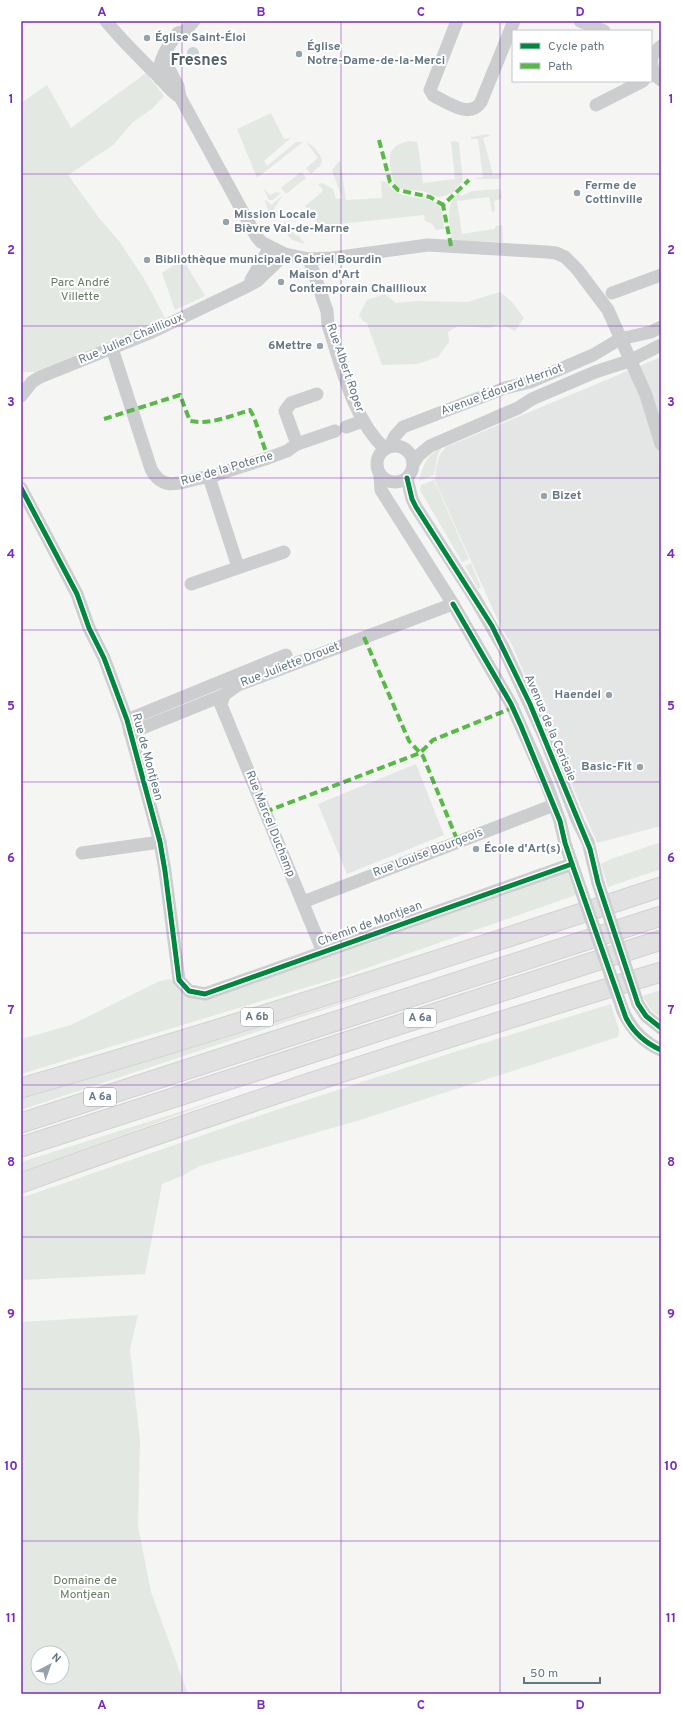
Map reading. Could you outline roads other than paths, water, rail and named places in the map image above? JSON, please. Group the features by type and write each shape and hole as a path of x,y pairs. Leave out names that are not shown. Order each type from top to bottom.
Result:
{"highway":[{"name":"A 6b","path":"21,1088 214,1031 661,887"},
{"name":"A 6a","path":"21,1123 661,916"},
{"name":"A 6a","path":"21,1147 661,940"},
{"path":"21,1183 236,1107 483,1027 661,972"}],"street":[{"path":"106,21 118,36 160,65 169,69 178,86 180,97 256,236 270,247 285,254 309,259 333,258 428,245 556,253 565,257 577,269 608,310 629,361 646,395 661,444"},
{"path":"180,97 170,91 160,65 181,27 185,31 194,21"},
{"path":"457,21 430,90 432,95 462,109 469,110 478,106 481,102 514,21"},
{"path":"580,21 602,30"},
{"path":"596,106 629,82"},
{"path":"246,287 270,247"},
{"name":"Rue Julien Chaillioux","path":"21,396 32,382 40,377 152,332 246,287 257,281 285,254"},
{"name":"Rue Albert Roper","path":"309,259 327,311 328,325 355,404 363,421 377,441 387,447"},
{"path":"612,293 661,275"},
{"name":"Avenue Édouard Herriot","path":"387,447 403,427 505,388 530,382 593,355 620,339 651,332 661,327"},
{"name":"Avenue Édouard Herriot","path":"413,464 419,455 430,446 502,416 532,399 595,372 629,361 661,345"},
{"name":"Rue de la Poterne","path":"112,348 151,469 155,477 169,485 209,477 287,451 296,444 363,421"},
{"path":"296,444 284,411 291,403 317,394"},
{"path":"380,476 393,482 407,478 411,472 413,464 411,456 405,449 398,446 387,447 379,455 376,462 380,476 381,490 455,607 511,704 529,743 554,805 572,864 623,1011 634,1031 641,1038 661,1050"},
{"path":"209,477 238,567"},
{"name":"Avenue de la Cerisaie","path":"407,478 412,499 416,507 476,600 500,641 545,738 590,849 598,883 638,1004 646,1016 661,1028"},
{"name":"Rue de Montjean","path":"21,488 77,594 127,720 160,842 179,980"},
{"path":"191,584 284,552"},
{"name":"Rue Juliette Drouet","path":"130,733 224,695 238,684 437,609 455,607 476,600"},
{"path":"127,720 286,655"},
{"name":"Rue Marcel Duchamp","path":"224,695 221,705 323,952"},
{"name":"Rue Louise Bourgeois","path":"303,902 554,805"},
{"path":"82,853 160,842"},
{"name":"Chemin de Montjean","path":"179,980 189,991 205,994 557,868 572,864"}],"place":[{"name":"Église Saint-Éloi","path":"147,38"},
{"name":"Église Notre-Dame-de-la-Merci","path":"299,54"},
{"name":"Ferme de Cottinville","path":"577,193"},
{"name":"Mission Locale Bièvre Val-de-Marne","path":"226,222"},
{"name":"Bibliothèque municipale Gabriel Bourdin","path":"147,260"},
{"name":"Maison d'Art Contemporain Chaillioux","path":"281,282"},
{"name":"6Mettre","path":"320,346"},
{"name":"Bizet","path":"544,496"},
{"name":"Haendel","path":"609,695"},
{"name":"Basic-Fit","path":"640,767"},
{"name":"École d'Art(s)","path":"476,849"}],"district":[{"name":"Fresnes","path":"199,61"}],"park label":[{"name":"Parc André Villette","path":"80,290"},
{"name":"Domaine de Montjean","path":"85,1588"}]}
